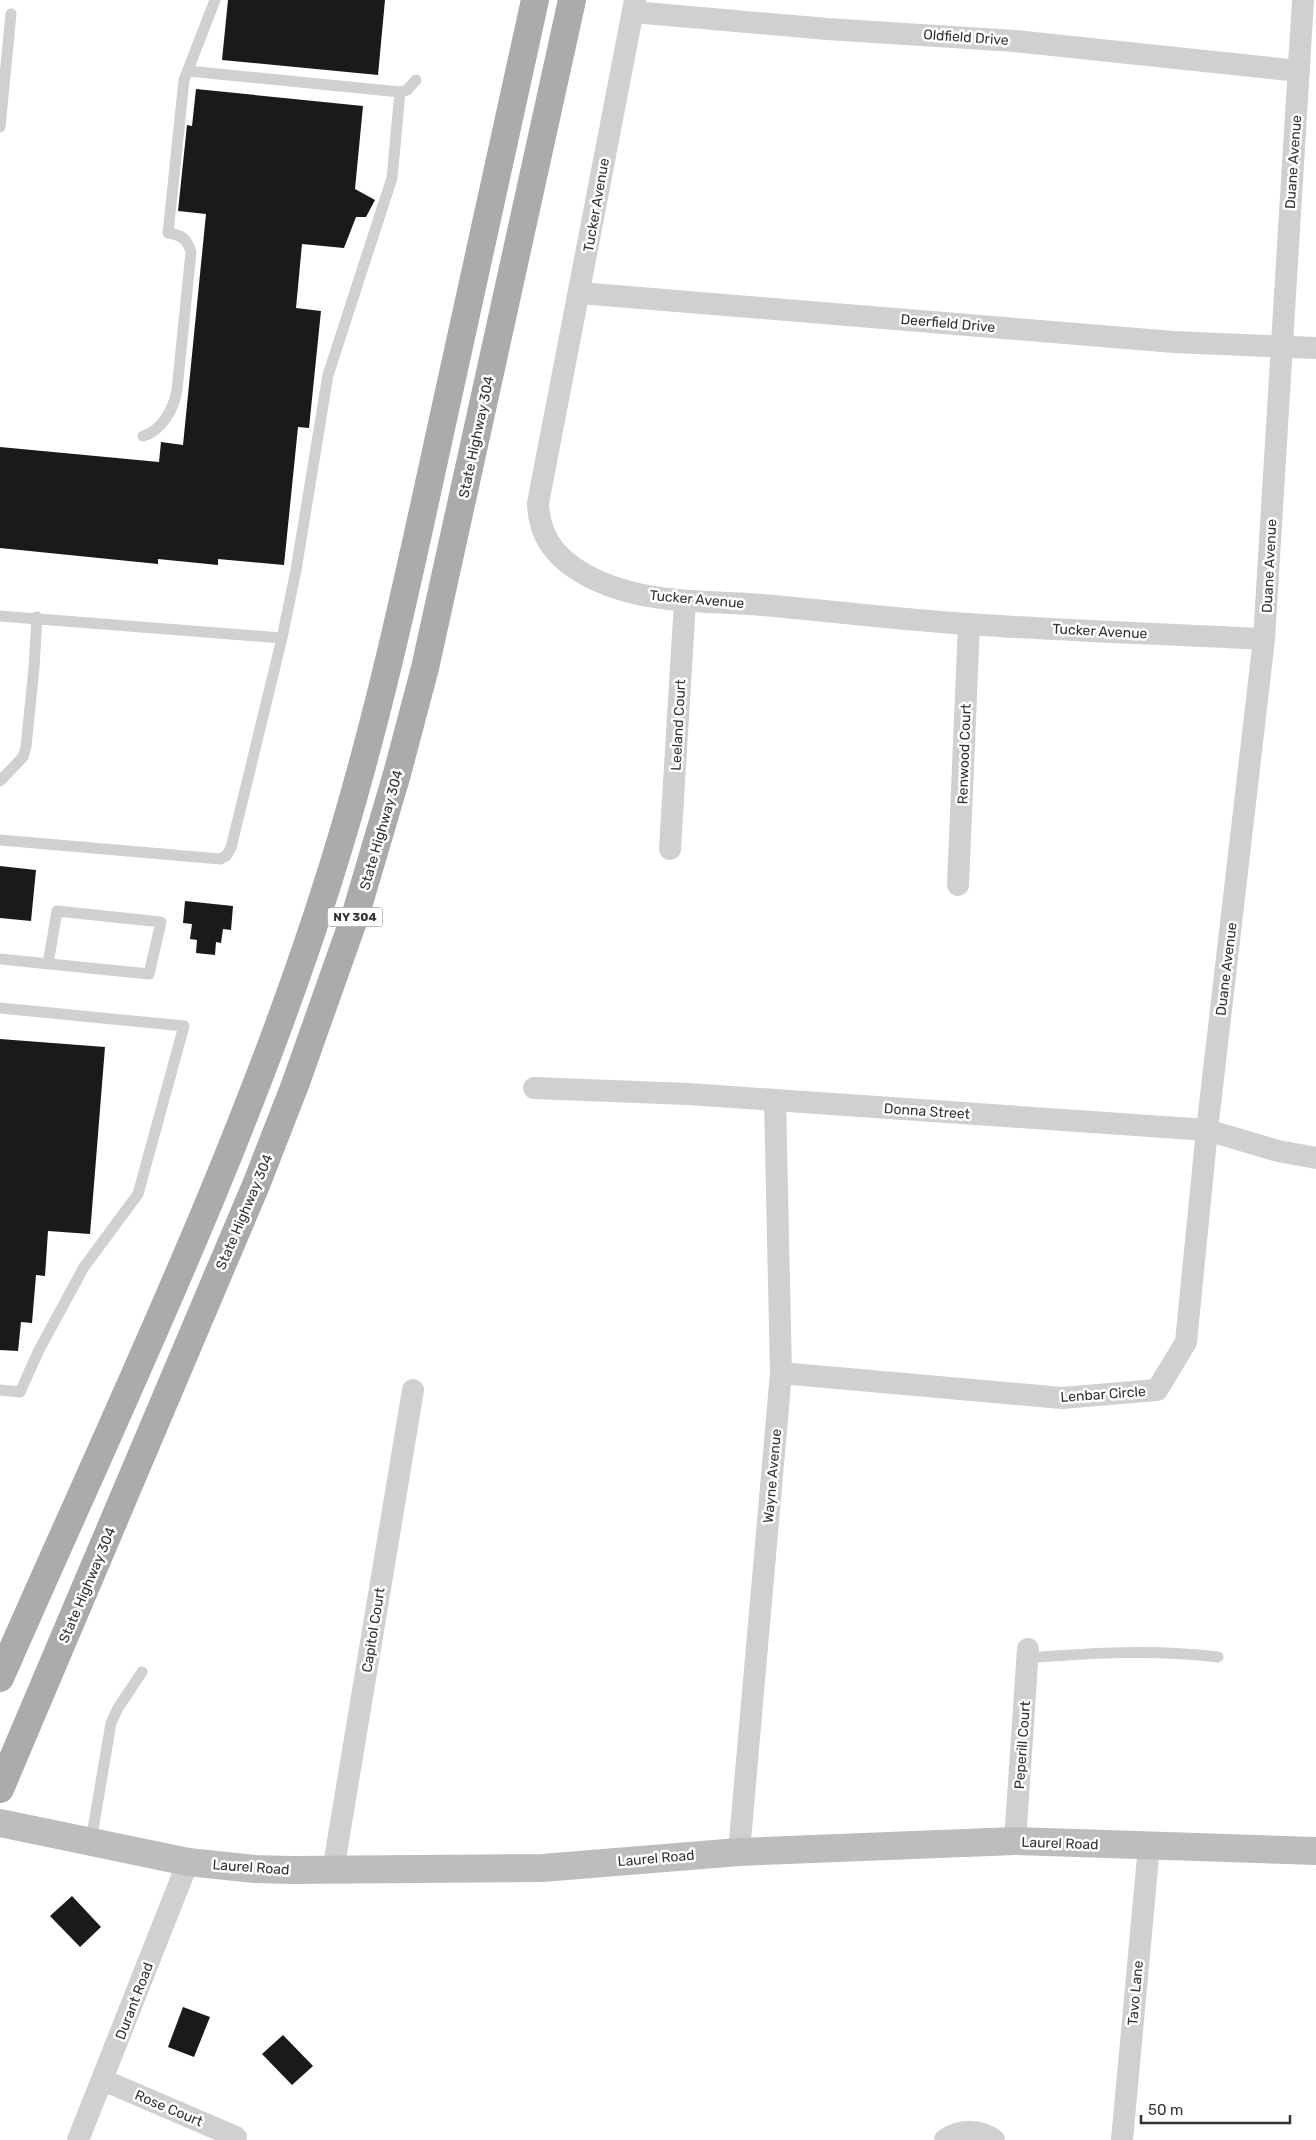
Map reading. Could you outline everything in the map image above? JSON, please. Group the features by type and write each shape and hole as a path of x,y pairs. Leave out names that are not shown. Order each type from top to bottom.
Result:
{"main road":[{"name":"NY 304","path":"0,1678 230,1152 282,1018 328,880 364,759 395,635 535,0"},
{"name":"State Highway 304","path":"0,1789 266,1160 321,1016 356,913 397,774 424,668 572,0"}],"street":[{"name":"Duane Avenue","path":"1207,1130 1264,639 1303,0"},
{"name":"Oldfield Drive","path":"634,6 827,29 1015,40 1299,71"},
{"name":"Tucker Avenue","path":"634,6 580,293 541,486 538,517 542,531 554,551 566,562 596,581 638,594 685,601 771,606 969,624 1264,639"},
{"name":"Deerfield Drive","path":"580,293 1174,342 1316,348"},
{"name":"Leeland Court","path":"670,849 685,601"},
{"name":"Renwood Court","path":"958,885 969,624"},
{"name":"Donna Street","path":"534,1088 688,1094 1207,1130 1278,1151 1316,1158"},
{"name":"Wayne Avenue","path":"738,1852 781,1373 775,1100"},
{"name":"Lenbar Circle","path":"781,1373 1062,1398 1157,1390 1186,1342 1207,1130"},
{"name":"Capitol Court","path":"333,1871 413,1390"},
{"name":"Peperill Court","path":"1016,1841 1027,1653"},
{"name":"Laurel Road","path":"0,1823 188,1862 255,1869 333,1871 542,1868 738,1852 1016,1841 1316,1851"},
{"name":"Tavo Lane","path":"1122,2140 1149,1846"},
{"name":"Durant Road","path":"78,2140 188,1862"},
{"name":"Rose Court","path":"102,2080 236,2137"},
{"path":"945,2140 960,2133 974,2131 988,2135 994,2140"}],"lane":[{"path":"143,436 151,434 171,410 177,390 191,252 188,242 183,237 168,233 184,80 215,0"},
{"path":"0,127 11,14"},
{"path":"188,71 400,92 407,90 416,80"},
{"path":"0,840 220,859 226,856 231,848 282,638 296,570 328,375 392,178 400,92"},
{"path":"0,616 37,617 282,638"},
{"path":"2,780 23,757 26,747 37,617"},
{"path":"0,959 48,964 149,974 161,922 58,911 48,964"},
{"path":"0,1008 184,1026 138,1194 84,1267 39,1350 20,1392 0,1390"},
{"path":"1027,1653 1182,1652 1218,1657"},
{"path":"91,1841 111,1723 118,1708 142,1672"}],"building":[{"path":"228,0 385,0 378,75 222,60"},
{"path":"196,89 363,106 355,189 375,200 366,217 356,217 344,248 302,244 296,308 321,311 309,428 298,427 284,565 218,559 218,565 158,559 158,564 0,548 0,447 159,462 161,442 183,445 206,214 178,211 187,125 192,126"},
{"path":"0,866 36,870 31,921 0,918"},
{"path":"185,901 233,906 231,930 223,929 221,943 216,942 215,955 196,953 197,940 190,939 192,924 183,923"},
{"path":"0,1039 105,1047 90,1234 48,1231 45,1276 36,1275 32,1323 21,1322 18,1351 0,1350"},
{"path":"72,1896 101,1927 80,1947 50,1916"},
{"path":"183,2007 210,2017 194,2057 168,2047"},
{"path":"283,2035 313,2066 292,2085 262,2054"}]}
